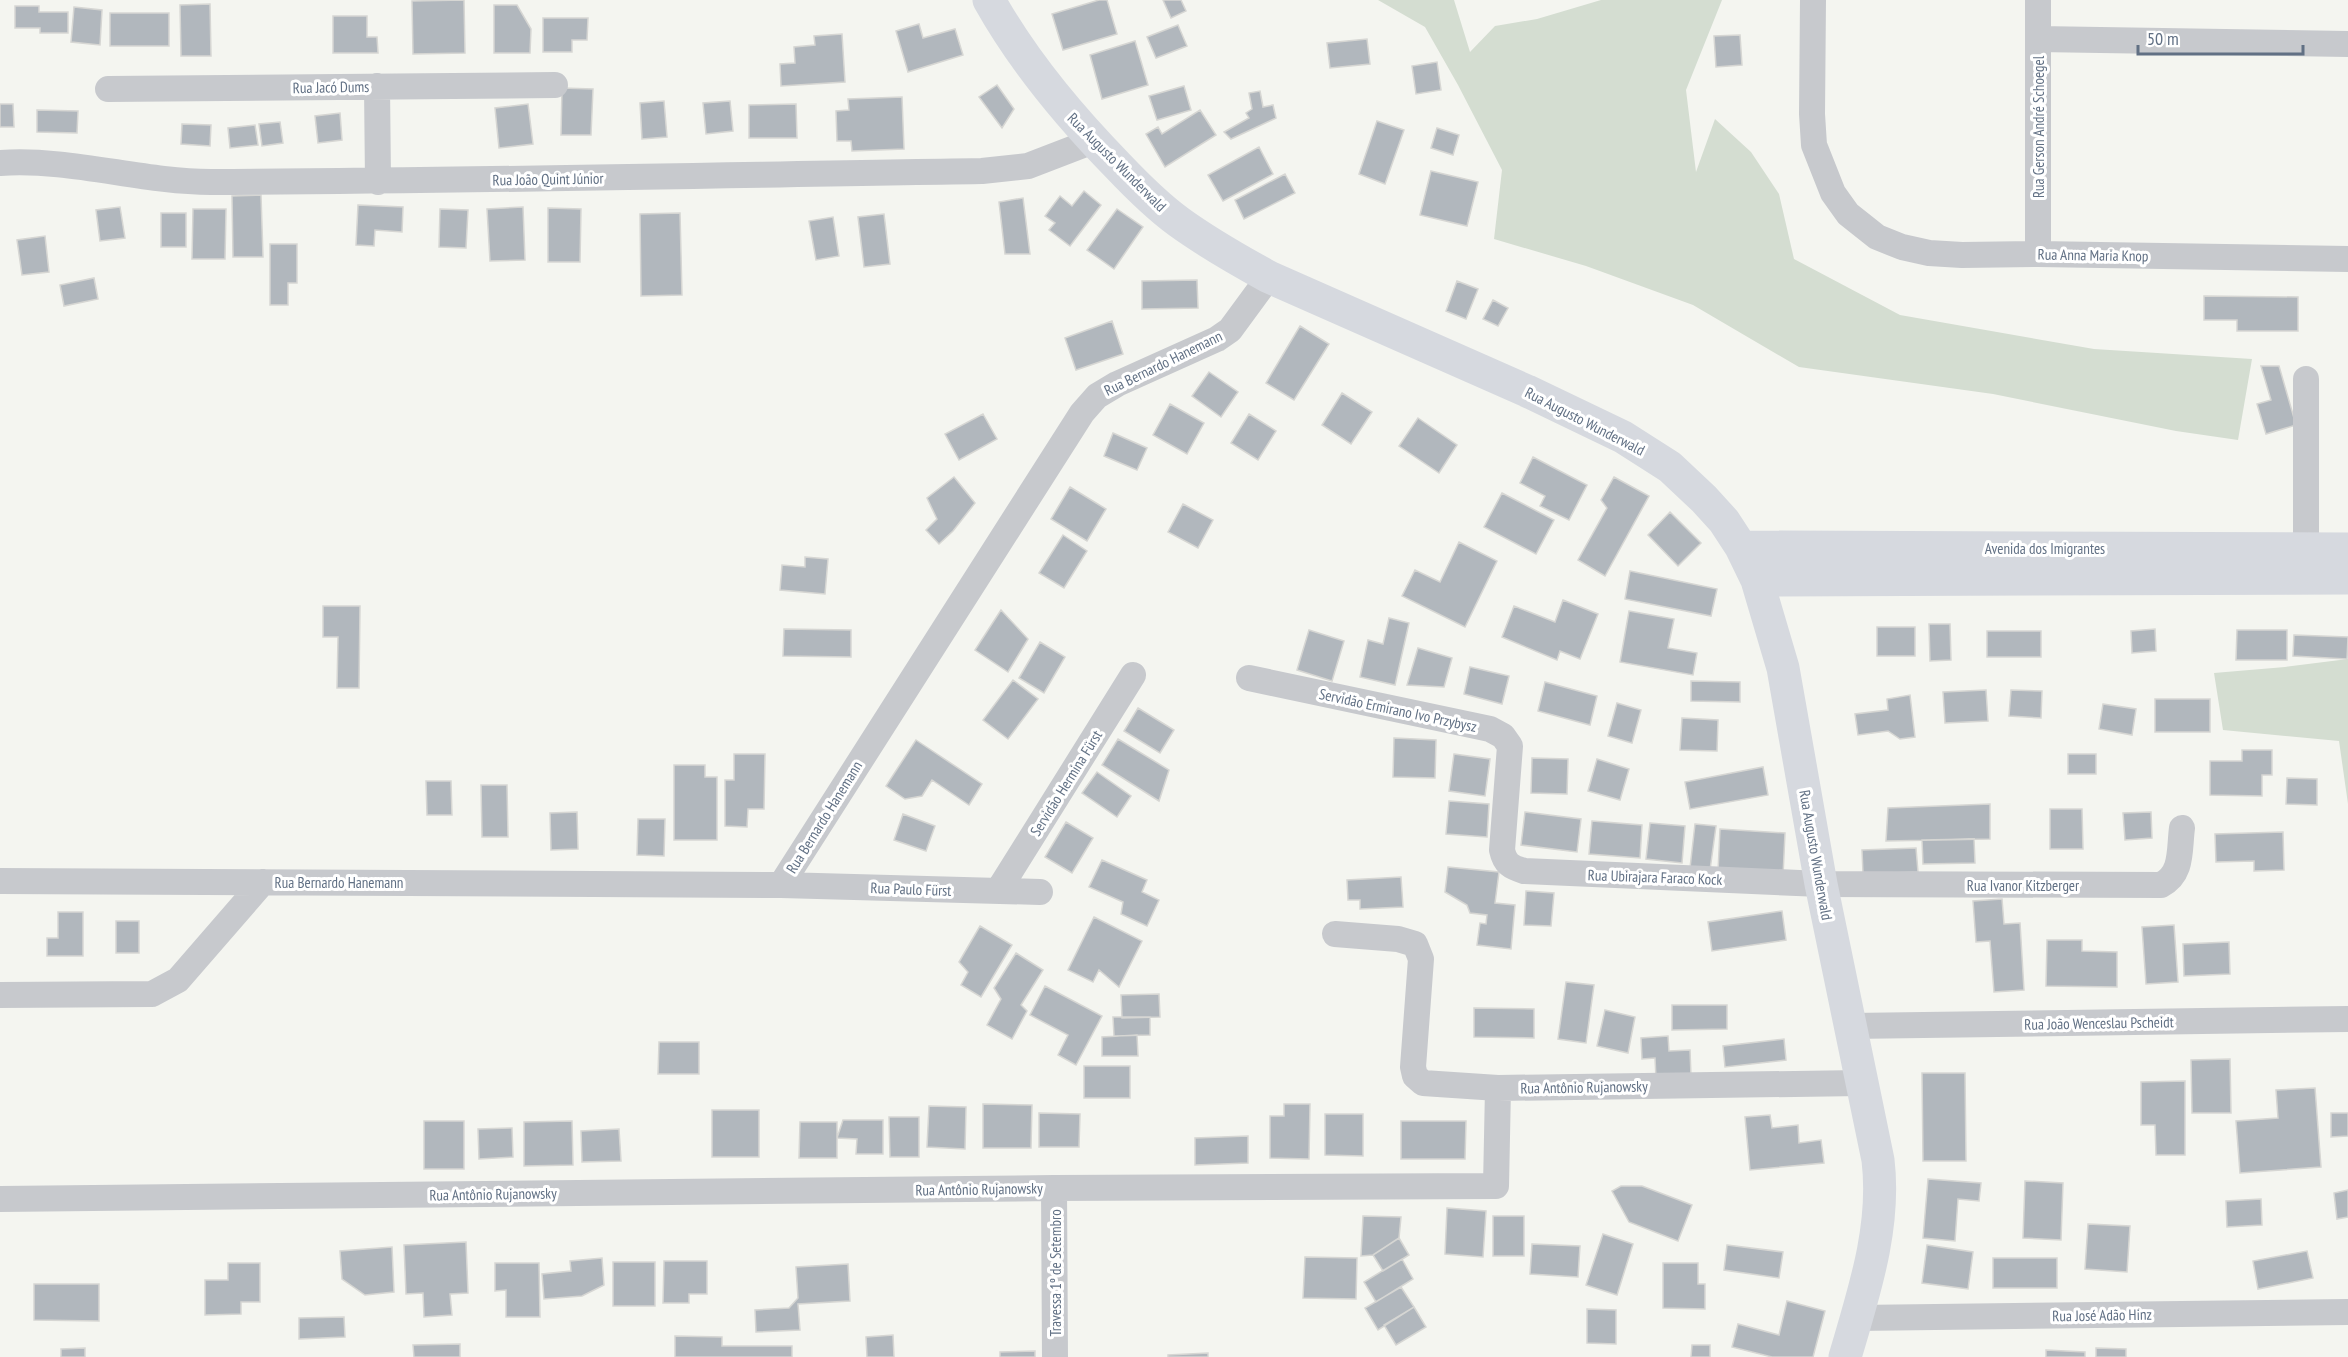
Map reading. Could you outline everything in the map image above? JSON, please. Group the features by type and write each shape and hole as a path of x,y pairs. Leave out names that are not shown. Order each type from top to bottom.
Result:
{"main road":[{"name":"Rua Augusto Wunderwald","path":"989,0 1035,70 1093,141 1140,189 1177,221 1234,258 1269,277 1527,391 1623,437 1670,467 1688,483 1724,521 1741,547 1757,580 1783,668 1821,884 1861,1083 1877,1150 1882,1188 1872,1259 1845,1357"},
{"name":"Avenida dos Imigrantes","path":"1741,547 2127,563 2303,563 2348,549"},
{"name":"Avenida dos Imigrantes","path":"1757,580 2127,563"},
{"name":"Avenida dos Imigrantes","path":"2303,563 2348,578"}],"street":[{"name":"Rua Anna Maria Knop","path":"1813,0 1814,145 1833,193 1848,214 1877,237 1902,247 1929,253 1962,255 2348,259"},
{"name":"Rua Gerson André Schoegel","path":"2038,0 2038,254"},
{"path":"2038,39 2348,44"},
{"name":"Rua Jacó Dums","path":"108,89 555,85"},
{"path":"377,86 378,182"},
{"name":"Rua João Quint Júnior","path":"0,163 44,164 203,182 378,182 982,171 1028,166 1093,141"},
{"name":"Rua Bernardo Hanemann","path":"0,881 781,885 1082,413 1097,396 1117,384 1216,339 1230,330 1269,277"},
{"path":"2303,563 2306,379"},
{"name":"Servidão Hermina Fürst","path":"999,891 1133,675"},
{"name":"Servidão Ermirano Ivo Przybysz","path":"1249,678 1490,729 1503,736 1510,746 1502,850"},
{"name":"Rua Ivanor Kitzberger","path":"1821,884 2161,885 2172,879 2177,869 2182,828"},
{"name":"Rua Ubirajara Faraco Kock","path":"1502,850 1504,859 1510,867 1524,872 1821,884"},
{"path":"0,995 152,994 178,980 263,882"},
{"name":"Rua Paulo Fürst","path":"781,885 1040,892"},
{"path":"1335,934 1398,939 1415,944 1421,959 1413,1067 1415,1076 1423,1083 1498,1088"},
{"name":"Rua João Wenceslau Pscheidt","path":"1850,1026 2348,1019"},
{"name":"Rua Antônio Rujanowsky","path":"0,1199 1054,1188 1496,1186 1498,1088 1861,1083"},
{"name":"Travessa 1º de Setembro","path":"1054,1188 1055,1357"},
{"name":"Rua José Adão Hinz","path":"1856,1318 2348,1312"}],"shaded area":[{"path":"1378,0 1454,0 1470,52 1495,26 1537,19 1601,0 1722,0 1686,90 1696,172 1715,119 1751,152 1779,194 1794,259 1900,315 2094,349 2252,359 2238,440 2176,431 1993,394 1799,367 1693,305 1586,266 1494,239 1502,170 1425,27"},
{"path":"2348,659 2348,804 2339,741 2223,730 2214,673"}],"building":[{"path":"464,0 465,53 413,54 412,1"},
{"path":"1099,0 1107,0 1117,34 1063,50 1052,14"},
{"path":"1163,0 1181,0 1186,11 1171,18"},
{"path":"210,4 211,56 181,56 180,5"},
{"path":"494,5 517,5 531,29 530,53 494,53"},
{"path":"15,6 39,6 39,12 68,12 68,33 40,33 40,28 15,28"},
{"path":"74,7 102,10 100,45 71,42"},
{"path":"110,13 169,13 169,46 110,46"},
{"path":"333,16 367,16 367,37 377,37 378,53 333,53"},
{"path":"543,18 588,18 587,40 572,40 572,52 543,52"},
{"path":"919,24 923,38 955,29 963,55 908,72 896,31"},
{"path":"1178,25 1187,46 1156,58 1147,37"},
{"path":"842,34 845,82 781,86 780,64 795,63 794,47 815,45 814,36"},
{"path":"1740,35 1742,65 1716,67 1714,36"},
{"path":"1367,39 1370,64 1330,68 1327,43"},
{"path":"1135,41 1148,85 1102,99 1090,55"},
{"path":"1437,62 1441,90 1416,94 1412,66"},
{"path":"997,85 1014,109 1002,128 979,97"},
{"path":"1184,86 1191,110 1157,120 1149,96"},
{"path":"562,88 593,89 591,135 561,135"},
{"path":"1260,91 1263,107 1273,105 1276,118 1231,139 1224,132 1249,118 1246,113 1252,109 1249,93"},
{"path":"902,97 904,149 852,151 851,141 837,141 836,111 849,110 848,99"},
{"path":"664,101 667,137 642,139 640,103"},
{"path":"730,101 733,131 706,134 703,103"},
{"path":"0,104 13,104 14,127 0,127"},
{"path":"528,104 533,144 499,148 495,108"},
{"path":"796,104 797,138 749,138 749,105"},
{"path":"37,110 78,111 77,133 37,132"},
{"path":"1200,110 1216,135 1165,167 1146,134 1158,127 1162,134"},
{"path":"340,113 342,140 318,143 315,116"},
{"path":"1377,121 1404,130 1385,184 1359,174"},
{"path":"280,122 283,143 262,146 259,124"},
{"path":"182,124 211,125 210,146 181,144"},
{"path":"255,125 258,145 230,148 228,128"},
{"path":"1437,128 1459,135 1453,155 1431,148"},
{"path":"1259,147 1273,174 1223,201 1208,175"},
{"path":"1431,171 1478,182 1467,226 1420,215"},
{"path":"1285,174 1295,193 1244,219 1235,200"},
{"path":"1084,191 1101,205 1070,246 1049,230 1055,223 1045,216 1060,196 1072,206"},
{"path":"261,195 263,257 233,257 232,196"},
{"path":"1023,198 1030,254 1005,254 999,202"},
{"path":"358,205 403,207 402,232 375,230 374,246 356,245"},
{"path":"120,207 125,238 100,241 96,210"},
{"path":"523,207 525,260 490,261 487,209"},
{"path":"548,208 581,209 580,262 548,262"},
{"path":"193,209 226,209 225,259 192,259"},
{"path":"440,209 468,210 466,248 439,247"},
{"path":"1117,209 1143,227 1114,269 1087,250"},
{"path":"161,213 186,213 186,247 161,247"},
{"path":"680,213 682,295 641,296 640,214"},
{"path":"884,214 890,264 864,267 858,217"},
{"path":"833,217 839,256 816,260 809,221"},
{"path":"45,236 49,272 22,275 17,240"},
{"path":"270,244 297,244 297,283 288,283 288,305 270,305"},
{"path":"94,278 98,299 64,306 60,285"},
{"path":"1197,280 1198,308 1142,309 1142,281"},
{"path":"1457,281 1478,289 1466,319 1446,311"},
{"path":"2204,296 2298,297 2298,331 2237,331 2237,320 2204,320"},
{"path":"1493,300 1508,308 1498,326 1483,319"},
{"path":"1112,321 1123,354 1076,370 1065,338"},
{"path":"1300,326 1329,344 1294,400 1266,383"},
{"path":"2261,366 2279,366 2296,425 2266,434 2257,404 2271,400"},
{"path":"1209,372 1238,392 1221,417 1192,396"},
{"path":"1342,393 1372,412 1351,444 1322,425"},
{"path":"1170,404 1204,423 1187,454 1153,435"},
{"path":"983,414 997,439 959,460 945,434"},
{"path":"1249,414 1276,431 1258,460 1231,443"},
{"path":"1418,418 1457,445 1439,473 1399,446"},
{"path":"1113,433 1147,448 1137,470 1104,456"},
{"path":"1533,457 1587,485 1569,520 1540,506 1545,496 1520,483"},
{"path":"954,477 975,503 953,531 939,544 926,530 937,519 927,498"},
{"path":"1614,477 1649,496 1605,576 1578,560 1607,508 1601,500"},
{"path":"1070,487 1106,509 1087,541 1051,519"},
{"path":"1502,493 1554,520 1536,554 1484,527"},
{"path":"1183,504 1213,520 1198,548 1168,532"},
{"path":"1670,512 1701,543 1678,566 1648,535"},
{"path":"1063,535 1087,551 1064,588 1039,573"},
{"path":"1459,542 1497,561 1465,627 1402,596 1415,570 1440,582"},
{"path":"805,557 828,559 825,594 780,590 782,565 805,567"},
{"path":"1630,571 1717,589 1711,616 1625,599"},
{"path":"1563,600 1598,614 1580,659 1560,651 1557,660 1502,637 1514,606 1555,622"},
{"path":"323,606 360,606 359,688 337,688 338,637 323,637"},
{"path":"1001,610 1028,639 1008,672 975,650"},
{"path":"1629,611 1674,619 1668,648 1697,653 1693,675 1620,662"},
{"path":"1389,618 1409,623 1395,685 1360,677 1368,640 1383,644"},
{"path":"1929,624 1950,624 1951,660 1930,661"},
{"path":"1877,627 1915,627 1915,656 1877,656"},
{"path":"784,629 851,630 851,657 783,656"},
{"path":"2155,629 2156,651 2132,653 2131,631"},
{"path":"1309,630 1344,641 1332,681 1297,670"},
{"path":"2237,630 2287,630 2287,660 2236,660"},
{"path":"1987,631 2041,631 2041,657 1987,657"},
{"path":"2294,635 2348,637 2347,659 2293,656"},
{"path":"1040,642 1065,657 1044,693 1019,678"},
{"path":"1418,648 1452,658 1444,687 1407,685"},
{"path":"1470,667 1509,676 1502,704 1464,694"},
{"path":"1013,680 1038,699 1008,739 983,720"},
{"path":"1691,681 1740,682 1740,702 1691,701"},
{"path":"1545,682 1597,696 1590,725 1538,711"},
{"path":"1986,690 1988,721 1945,723 1943,692"},
{"path":"2011,690 2042,691 2041,718 2009,716"},
{"path":"1910,695 1915,737 1900,739 1888,731 1858,735 1855,714 1888,710 1887,699"},
{"path":"2155,699 2210,699 2210,732 2155,732"},
{"path":"1617,703 1641,710 1632,743 1608,736"},
{"path":"2103,704 2136,709 2132,735 2099,729"},
{"path":"1138,708 1174,730 1160,753 1124,731"},
{"path":"1682,718 1718,720 1717,751 1680,750"},
{"path":"1394,738 1436,740 1435,778 1393,777"},
{"path":"1118,739 1169,770 1159,801 1102,765"},
{"path":"916,740 982,784 969,805 932,780 922,796 905,799 886,786"},
{"path":"2242,750 2272,750 2272,775 2262,775 2262,796 2210,795 2210,761 2242,761"},
{"path":"734,754 765,754 764,809 748,809 747,827 725,826 725,780 734,780"},
{"path":"1454,754 1490,759 1485,796 1449,791"},
{"path":"2068,754 2096,754 2096,774 2068,774"},
{"path":"1532,758 1568,759 1567,794 1531,793"},
{"path":"1597,759 1629,769 1620,800 1588,791"},
{"path":"674,765 705,765 705,777 717,777 717,840 674,840"},
{"path":"1763,767 1768,795 1690,809 1685,782"},
{"path":"1097,772 1131,796 1117,817 1082,793"},
{"path":"2287,778 2317,779 2317,805 2286,804"},
{"path":"426,781 451,781 452,815 427,815"},
{"path":"481,785 507,785 508,837 482,837"},
{"path":"1449,801 1489,804 1487,837 1446,834"},
{"path":"1990,804 1990,839 1886,841 1888,808"},
{"path":"2050,809 2082,809 2083,849 2050,849"},
{"path":"577,812 578,849 551,850 550,813"},
{"path":"1525,812 1581,819 1577,852 1521,845"},
{"path":"2151,812 2152,838 2125,840 2123,813"},
{"path":"903,814 935,826 926,851 894,840"},
{"path":"638,819 665,819 664,856 637,855"},
{"path":"1592,821 1642,825 1640,858 1589,854"},
{"path":"1066,822 1093,838 1072,873 1045,857"},
{"path":"1650,823 1685,826 1682,863 1646,859"},
{"path":"1695,824 1716,826 1710,870 1690,868"},
{"path":"1720,829 1785,833 1783,876 1718,872"},
{"path":"2283,832 2284,870 2254,871 2254,861 2216,862 2215,834"},
{"path":"1974,839 1975,863 1923,864 1922,840"},
{"path":"1916,848 1918,872 1863,874 1862,850"},
{"path":"1102,860 1147,880 1142,892 1159,900 1147,926 1121,914 1123,902 1089,887"},
{"path":"1448,867 1499,872 1495,903 1515,905 1511,949 1477,945 1480,923 1486,924 1487,915 1470,913 1467,905 1445,892"},
{"path":"1401,877 1403,907 1360,909 1360,900 1348,900 1347,880"},
{"path":"1526,891 1554,893 1551,926 1524,925"},
{"path":"2002,899 2004,924 2020,923 2024,990 1994,992 1990,941 1976,942 1973,901"},
{"path":"1782,911 1786,940 1712,951 1708,922"},
{"path":"58,912 83,912 83,956 47,956 47,938 58,938"},
{"path":"1094,917 1142,941 1119,987 1099,970 1093,982 1068,970"},
{"path":"116,921 139,921 139,953 116,953"},
{"path":"2174,925 2178,982 2146,984 2142,927"},
{"path":"980,926 1012,945 981,997 961,985 968,972 959,962"},
{"path":"2047,940 2082,940 2082,951 2117,952 2117,987 2046,986"},
{"path":"2229,942 2230,974 2184,976 2183,944"},
{"path":"1016,953 1043,970 1021,1005 1027,1011 1012,1039 987,1025 1001,999 994,988"},
{"path":"1566,982 1594,985 1586,1043 1558,1039"},
{"path":"1045,986 1102,1016 1076,1065 1058,1055 1068,1035 1030,1015"},
{"path":"1159,994 1160,1017 1122,1018 1121,995"},
{"path":"1672,1005 1727,1005 1727,1029 1672,1030"},
{"path":"1474,1008 1534,1009 1534,1038 1474,1037"},
{"path":"1605,1010 1635,1017 1628,1053 1597,1046"},
{"path":"1113,1017 1150,1017 1150,1035 1114,1036"},
{"path":"1137,1035 1138,1056 1102,1056 1102,1037"},
{"path":"1668,1036 1669,1051 1690,1050 1691,1076 1656,1078 1655,1058 1642,1059 1641,1038"},
{"path":"1784,1039 1786,1060 1725,1067 1723,1046"},
{"path":"659,1042 699,1042 699,1074 658,1074"},
{"path":"2230,1059 2231,1113 2192,1113 2191,1060"},
{"path":"1084,1066 1130,1066 1130,1098 1084,1098"},
{"path":"1922,1073 1965,1073 1966,1161 1923,1161"},
{"path":"2185,1081 2185,1155 2156,1155 2155,1125 2141,1125 2141,1082"},
{"path":"2315,1088 2321,1167 2240,1173 2236,1121 2278,1118 2276,1090"},
{"path":"983,1104 1032,1105 1031,1148 983,1148"},
{"path":"1284,1104 1310,1104 1309,1159 1270,1158 1270,1116 1284,1116"},
{"path":"929,1106 966,1107 965,1149 927,1147"},
{"path":"712,1110 759,1110 759,1157 712,1157"},
{"path":"1039,1113 1080,1114 1079,1147 1039,1147"},
{"path":"2331,1113 2348,1113 2348,1136 2331,1137"},
{"path":"1325,1114 1363,1114 1363,1156 1325,1155"},
{"path":"1770,1115 1772,1128 1798,1125 1799,1143 1821,1140 1824,1163 1750,1170 1745,1117"},
{"path":"889,1117 919,1117 919,1157 890,1157"},
{"path":"843,1120 883,1120 883,1154 856,1154 857,1139 837,1138"},
{"path":"424,1121 464,1121 464,1169 424,1169"},
{"path":"572,1121 573,1165 524,1166 524,1122"},
{"path":"1401,1121 1466,1121 1465,1159 1401,1159"},
{"path":"800,1122 837,1122 837,1158 799,1158"},
{"path":"512,1128 513,1157 479,1159 478,1129"},
{"path":"619,1129 621,1161 582,1162 581,1131"},
{"path":"1248,1136 1248,1163 1195,1165 1195,1138"},
{"path":"1928,1179 1981,1183 1979,1201 1958,1199 1955,1241 1923,1238"},
{"path":"2025,1181 2063,1183 2061,1240 2023,1238"},
{"path":"1621,1186 1642,1186 1692,1205 1678,1241 1629,1222 1612,1191"},
{"path":"2348,1190 2348,1217 2337,1219 2334,1193"},
{"path":"2261,1199 2262,1225 2227,1227 2226,1201"},
{"path":"1447,1208 1486,1211 1483,1257 1445,1254"},
{"path":"1363,1216 1401,1217 1399,1238 1373,1255 1361,1256"},
{"path":"1493,1216 1524,1216 1524,1256 1493,1256"},
{"path":"2088,1224 2130,1226 2127,1272 2085,1269"},
{"path":"1603,1234 1633,1244 1617,1295 1586,1285"},
{"path":"1399,1238 1409,1255 1383,1271 1373,1255"},
{"path":"466,1242 468,1293 450,1294 452,1315 424,1317 423,1293 406,1294 404,1245"},
{"path":"1532,1244 1580,1246 1578,1277 1530,1274"},
{"path":"1727,1245 1783,1252 1779,1278 1724,1270"},
{"path":"1927,1245 1973,1252 1968,1289 1922,1283"},
{"path":"392,1247 394,1292 365,1295 342,1279 340,1251"},
{"path":"2307,1251 2313,1278 2258,1289 2253,1261"},
{"path":"1305,1257 1357,1258 1356,1299 1303,1298"},
{"path":"602,1258 604,1285 582,1296 544,1299 542,1274 571,1271 570,1261"},
{"path":"1993,1258 2057,1258 2057,1288 1993,1288"},
{"path":"1402,1259 1413,1279 1376,1302 1364,1282"},
{"path":"664,1261 707,1261 707,1294 689,1294 689,1303 663,1303"},
{"path":"613,1262 655,1262 655,1306 613,1306"},
{"path":"228,1263 260,1263 260,1302 241,1302 241,1314 205,1315 205,1280 228,1280"},
{"path":"495,1263 539,1263 540,1317 506,1317 506,1290 495,1291"},
{"path":"1663,1263 1698,1263 1698,1284 1705,1284 1705,1309 1663,1308"},
{"path":"848,1264 850,1301 798,1304 800,1330 756,1332 755,1310 789,1308 798,1298 796,1267"},
{"path":"34,1284 99,1284 99,1321 34,1320"},
{"path":"1401,1287 1414,1307 1378,1330 1365,1308"},
{"path":"1787,1301 1825,1311 1813,1357 1772,1357 1732,1347 1738,1324 1779,1335"},
{"path":"1414,1307 1426,1327 1396,1345 1384,1325"},
{"path":"1587,1309 1616,1310 1616,1344 1587,1343"},
{"path":"344,1317 345,1337 299,1339 299,1318"},
{"path":"893,1335 894,1357 867,1357 866,1337"},
{"path":"675,1336 722,1337 722,1346 792,1346 792,1357 675,1357"},
{"path":"460,1344 460,1357 414,1357 413,1345"},
{"path":"1692,1345 1710,1345 1710,1357 1691,1357"},
{"path":"85,1348 85,1357 61,1357 61,1349"},
{"path":"2096,1348 2126,1349 2126,1357 2096,1357"},
{"path":"2046,1350 2085,1352 2085,1357 2046,1357"},
{"path":"1035,1351 1035,1357 1000,1357 1000,1352"},
{"path":"1208,1353 1208,1357 1168,1357 1168,1355"}]}
